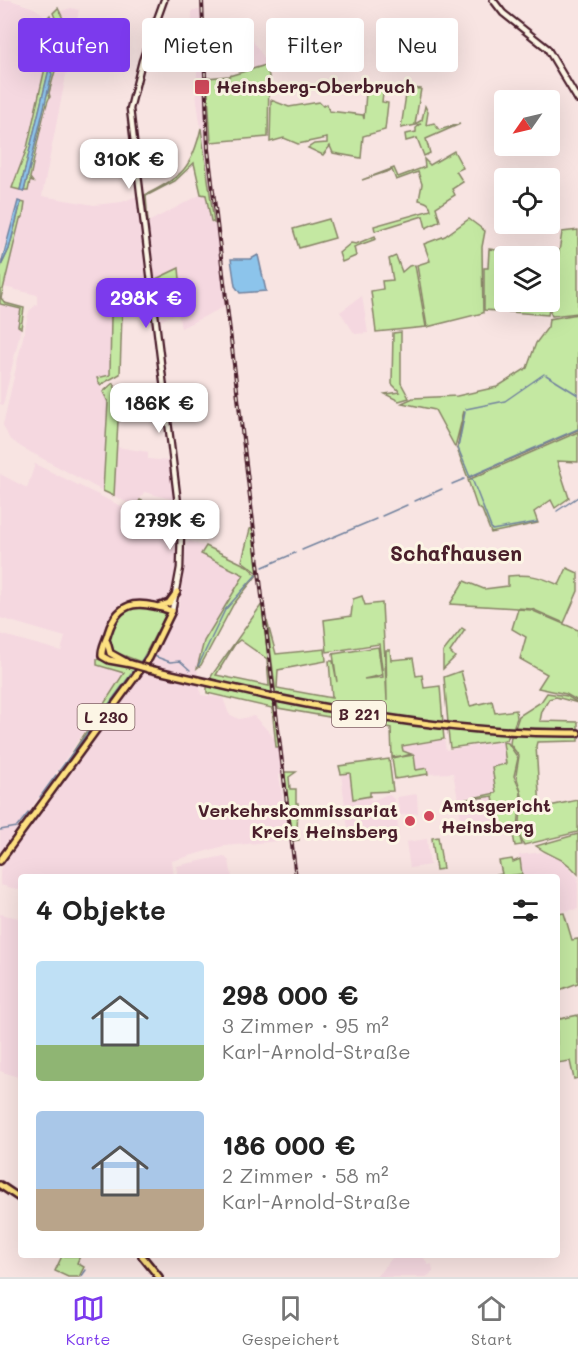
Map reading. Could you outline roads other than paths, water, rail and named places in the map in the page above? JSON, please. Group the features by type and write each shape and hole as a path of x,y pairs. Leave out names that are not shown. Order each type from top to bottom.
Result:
{"main road":[{"path":"164,0 139,70 130,111 181,528 177,592 172,611"},
{"path":"494,0 503,13 547,48 578,100"},
{"path":"160,606 169,603 177,592"},
{"name":"B 221","path":"172,611 142,603 126,607 115,618 107,638 110,653 131,664 149,669 282,699 454,727 518,732 578,733"},
{"name":"L 230","path":"0,861 149,658 172,611"},
{"path":"0,1185 18,1198"},
{"path":"144,1258 159,1277"}],"water":[{"path":"48,72 51,72 24,191 20,190"},
{"path":"18,201 21,202 9,249 0,268"},
{"path":"258,255 266,291 240,293 235,286 231,259 251,259"}],"waterway":[{"path":"466,409 505,401 544,374"},
{"path":"546,375 578,395"},
{"path":"465,412 458,448 470,477"},
{"path":"469,477 578,429"},
{"path":"452,484 464,479"},
{"path":"472,479 492,530 537,522"},
{"path":"415,501 442,489"},
{"path":"557,511 578,497"},
{"path":"382,516 407,505"},
{"path":"302,550 376,519"},
{"path":"263,567 295,553"},
{"path":"198,666 225,610 256,575"},
{"path":"138,665 146,654"},
{"path":"154,656 170,662 180,661 190,670"},
{"path":"59,771 135,669"},
{"path":"40,797 56,775"},
{"path":"0,830 17,827 29,812"},
{"path":"81,1277 86,1270"}],"railway":[{"path":"202,0 208,149 296,874"}],"place":[{"name":"Heinsberg-Oberbruch","path":"202,87"},
{"name":"Amtsgericht Heinsberg","path":"429,816"},
{"name":"Verkehrskommissariat Kreis Heinsberg","path":"410,821"}],"district":[{"name":"Schafhausen","path":"456,554"}]}
